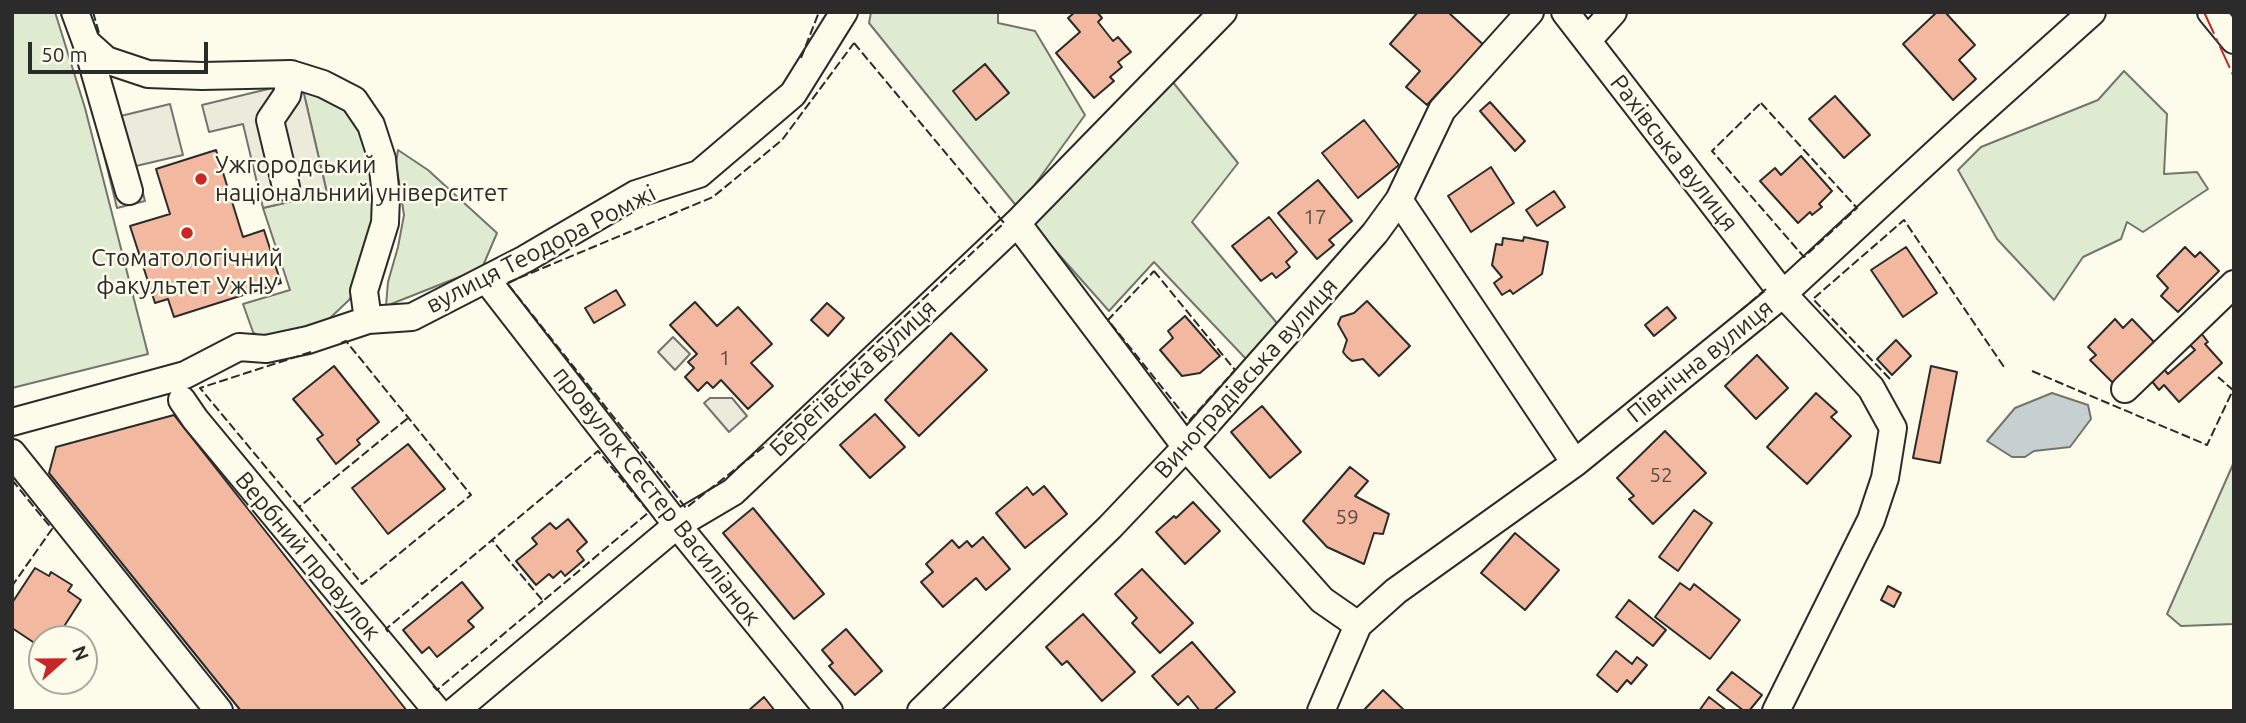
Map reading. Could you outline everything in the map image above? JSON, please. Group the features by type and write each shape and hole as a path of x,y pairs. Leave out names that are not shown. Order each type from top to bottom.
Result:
{"street":[{"path":"75,12 129,191"},
{"name":"вулиця Теодора Ромжі","path":"12,422 185,374 239,347 266,348 308,340 368,320 412,317 486,279 636,194 699,174 793,94 844,12"},
{"name":"Берегівська вулиця","path":"455,711 677,525 733,492 1017,223 1223,12"},
{"name":"Виноградівська вулиця","path":"921,711 1110,527 1186,447 1375,233 1399,200 1442,110 1530,12"},
{"name":"Рахівська вулиця","path":"1565,12 1783,294 1871,388 1893,428 1885,478 1871,520 1776,711"},
{"path":"1588,40 1613,12"},
{"name":"Північна вулиця","path":"1321,711 1359,625 1396,591 1575,463 1783,294 2092,12"},
{"path":"2211,12 2234,40"},
{"path":"86,42 106,60 148,74 290,74 323,84 354,100 371,125 382,159 386,197 385,223 364,291 368,320"},
{"path":"286,187 270,120 287,95 290,74"},
{"path":"1399,200 1575,463"},
{"path":"1017,223 1186,447 1322,600 1359,625"},
{"name":"провулок Сестер Василіанок","path":"486,279 677,525 829,711"},
{"path":"2125,390 2234,284"},
{"name":"Вербний провулок","path":"182,400 437,711"},
{"path":"12,453 219,711"}],"green space":[{"path":"12,12 55,12 85,108 148,354 12,388"},
{"path":"871,12 998,12 998,23 1035,31 1085,115 1018,208 869,23"},
{"path":"2124,71 2167,114 2164,174 2197,172 2208,189 2143,232 2127,222 2121,239 2083,257 2054,300 1997,239 1958,170 1981,147 2098,100"},
{"path":"1172,81 1238,163 1192,222 1282,329 1247,360 1154,262 1109,311 1030,222"},
{"path":"303,90 336,101 353,116 363,135 379,201 361,278 349,300 328,320 264,341 253,332 243,304 290,290 263,208 327,193"},
{"path":"398,150 428,170 497,233 482,268 386,306 388,282 404,215 396,163"},
{"path":"2234,462 2234,624 2181,626 2167,614"}],"shaded area":[{"path":"301,81 327,193 263,208 243,124 209,132 202,105"},
{"path":"170,104 183,155 136,166 145,201 117,208 96,122"},
{"path":"673,337 690,354 675,370 658,352"},
{"path":"2052,393 2088,405 2091,419 2070,447 2034,451 2025,457 2012,457 1987,441 2015,408"},
{"path":"710,398 732,398 747,416 729,432 704,403"}],"building":[{"path":"1075,12 1097,12 1102,18 1098,22 1113,41 1118,37 1131,52 1118,62 1122,67 1110,77 1114,81 1094,98 1056,53 1080,32 1068,18"},
{"path":"1418,12 1448,12 1488,49 1454,88 1448,82 1427,105 1406,87 1420,71 1390,44"},
{"path":"1937,12 1945,12 1975,45 1959,60 1976,79 1953,100 1903,44"},
{"path":"985,64 1009,93 976,120 953,91"},
{"path":"1835,96 1870,135 1844,158 1809,119"},
{"path":"1490,102 1525,141 1515,151 1480,111"},
{"path":"1364,120 1399,165 1358,198 1322,153"},
{"name":"Стоматологічний факультет УжНУ","path":"216,150 243,237 264,230 281,283 174,317 168,299 155,303 130,226 170,214 156,169"},
{"path":"1801,156 1832,191 1819,204 1822,207 1812,215 1810,212 1798,223 1760,181 1775,168 1781,175"},
{"path":"1491,167 1514,203 1471,232 1448,196"},
{"path":"1318,180 1352,221 1329,240 1334,245 1317,259 1278,213"},
{"path":"1554,191 1565,207 1537,226 1526,210"},
{"path":"1269,217 1297,252 1286,262 1290,267 1276,278 1272,273 1261,281 1232,246"},
{"path":"1524,237 1548,242 1542,274 1513,294 1510,290 1502,295 1494,283 1502,277 1492,265 1496,244 1502,245 1503,238 1523,241"},
{"path":"1906,247 1937,293 1903,317 1871,270"},
{"path":"2185,247 2195,257 2200,252 2219,271 2178,312 2161,296 2168,288 2157,276"},
{"path":"616,290 625,305 594,323 585,308"},
{"path":"1367,301 1410,346 1379,376 1363,359 1352,361 1343,352 1347,340 1338,324 1341,317 1354,313"},
{"path":"695,302 717,326 738,307 772,344 751,363 773,386 748,409 721,380 713,388 707,382 698,391 685,377 694,368 688,362 697,354 670,325"},
{"path":"827,303 844,318 828,336 811,320"},
{"path":"1667,307 1676,318 1654,336 1645,325"},
{"path":"1185,316 1220,356 1200,373 1182,376 1160,350 1173,338 1168,331"},
{"path":"2115,319 2123,328 2132,319 2154,342 2113,383 2090,360 2096,355 2088,347"},
{"path":"951,333 987,370 919,436 885,400"},
{"path":"2201,333 2208,342 2205,344 2222,363 2179,402 2164,385 2159,390 2150,379 2163,368 2168,374 2195,350 2189,344"},
{"path":"1896,340 1911,356 1892,375 1877,359"},
{"path":"1757,355 1788,388 1756,419 1725,386"},
{"path":"334,366 379,422 357,440 360,444 336,464 317,439 323,435 293,399"},
{"path":"1931,366 1957,372 1940,463 1913,458"},
{"path":"1816,393 1837,412 1831,417 1851,436 1807,484 1767,447"},
{"path":"1262,406 1301,452 1270,478 1231,432"},
{"path":"875,414 905,447 870,478 840,445"},
{"path":"174,415 407,711 241,711 49,473 56,447"},
{"path":"1665,431 1706,473 1653,524 1629,499 1634,496 1617,478"},
{"path":"408,444 445,489 388,534 352,488"},
{"path":"1350,467 1368,481 1355,496 1389,514 1383,534 1374,533 1364,564 1327,547 1303,521"},
{"path":"1044,486 1067,514 1025,548 996,513 1027,487 1033,495"},
{"path":"1193,502 1220,531 1185,564 1156,532"},
{"path":"753,508 824,594 794,619 723,533"},
{"path":"1694,510 1712,523 1678,571 1659,557"},
{"path":"568,519 587,542 577,551 584,560 565,576 561,571 553,578 549,574 536,585 516,561 537,544 532,538 550,523 556,529"},
{"path":"1515,533 1559,570 1525,610 1481,573"},
{"path":"983,537 1010,569 986,590 976,578 943,607 921,582 933,572 926,564 952,540 959,548 967,541 972,547"},
{"path":"35,568 49,576 51,572 72,585 68,591 81,600 65,625 28,625 28,639 12,628 12,603"},
{"path":"1142,569 1193,623 1160,653 1132,623 1137,618 1115,594"},
{"path":"462,582 483,608 468,621 474,627 437,657 429,647 422,653 403,630"},
{"path":"1680,583 1690,590 1694,584 1740,620 1710,659 1655,617"},
{"path":"1888,586 1901,593 1894,607 1881,600"},
{"path":"1629,600 1666,630 1653,646 1616,617"},
{"path":"1083,614 1135,672 1102,701 1067,661 1062,665 1046,647"},
{"path":"846,629 882,671 855,695 829,666 833,663 822,650"},
{"path":"1192,642 1235,692 1213,711 1200,711 1188,696 1178,705 1152,676"},
{"path":"1616,651 1632,664 1637,657 1647,665 1631,684 1627,680 1617,692 1597,675"},
{"path":"1732,672 1762,695 1749,711 1744,711 1717,690"},
{"path":"1383,690 1405,711 1363,711"},
{"path":"764,697 775,711 748,711"},
{"path":"1709,697 1727,711 1699,711"}],"fence":[{"path":"93,12 99,33"},
{"path":"801,58 819,12"},
{"path":"854,43 1004,223 775,438 686,508 507,283 713,197 782,140 854,43"},
{"path":"1761,103 1857,208 1804,257 1712,151 1761,103"},
{"path":"1890,379 1813,299 1904,220 2004,367"},
{"path":"1154,271 1235,370 1189,421 1108,320 1154,271"},
{"path":"1740,311 1766,289"},
{"path":"341,343 346,341 471,495 362,584 299,507 408,418"},
{"path":"299,507 200,388 314,351"},
{"path":"2032,371 2207,445 2233,390 2218,377"},
{"path":"388,632 386,629 598,451 649,512 543,601 492,540"},
{"path":"12,480 52,529 12,586"},
{"path":"433,686 437,690 543,601"}],"power":[{"path":"2204,12 2234,77"}],"place":[{"name":"Ужгородський національний університет","path":"201,179"},
{"name":"Стоматологічний факультет УжНУ","path":"187,233"}]}
